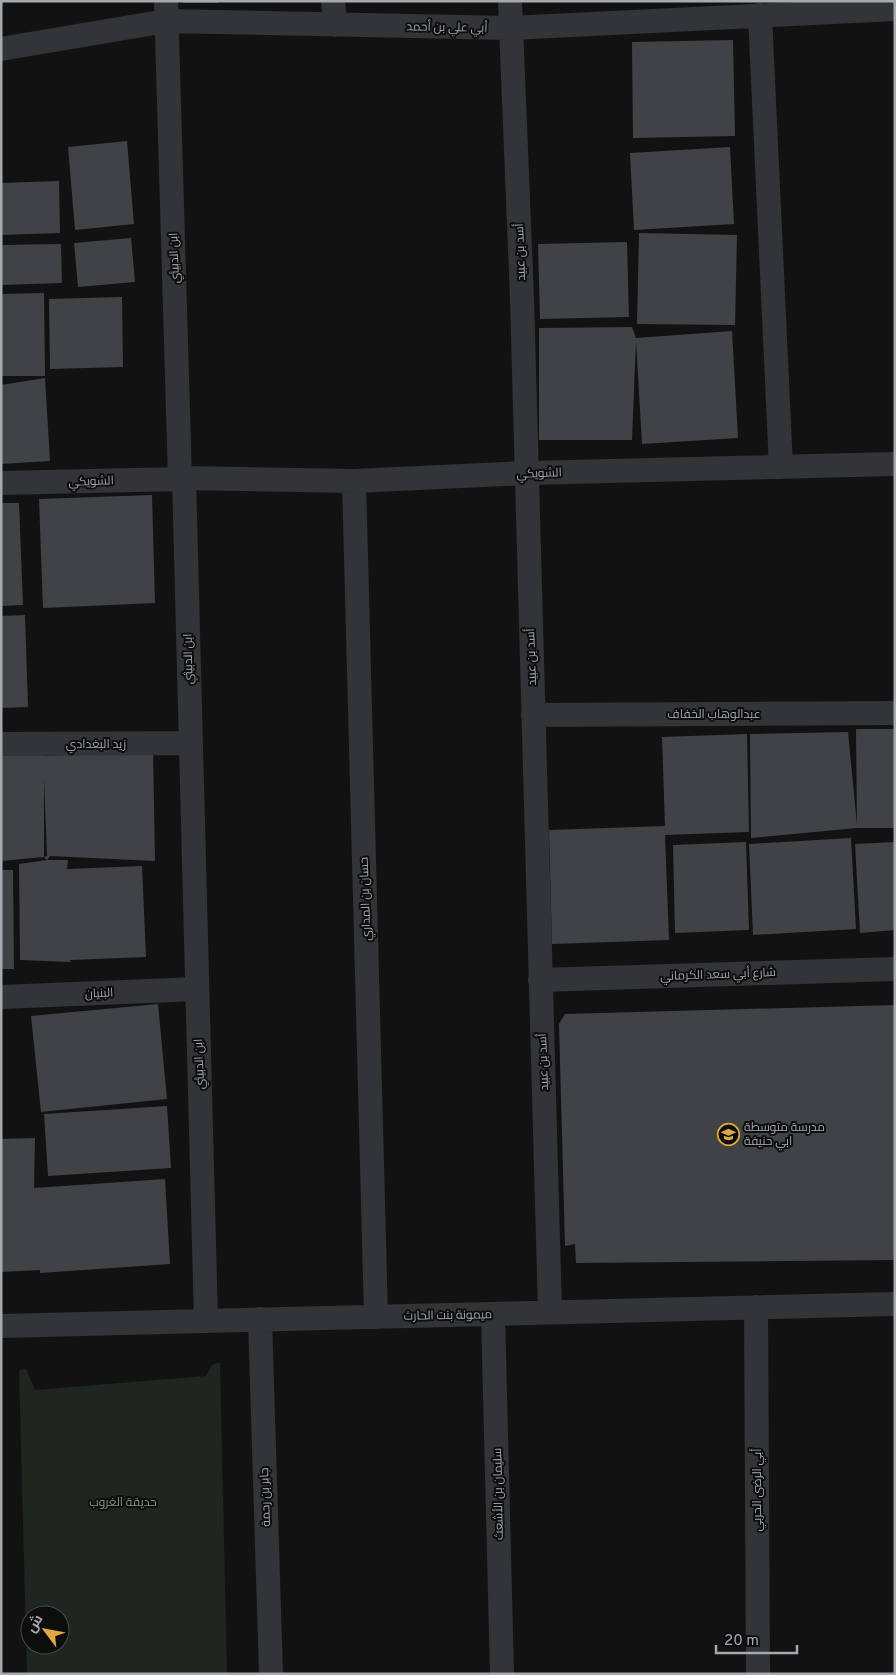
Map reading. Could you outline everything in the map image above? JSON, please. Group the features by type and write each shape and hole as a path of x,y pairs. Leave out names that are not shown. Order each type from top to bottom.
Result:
{"street":[{"path":"333,1 335,25"},
{"name":"أسد بن عبيد","path":"510,1 522,298 550,1312"},
{"name":"أبي علي بن أحمد","path":"1,49 166,11 335,25 511,28 895,9"},
{"name":"ابن الدبيثي","path":"166,11 182,479 206,1321"},
{"path":"760,16 781,467"},
{"name":"الشويكي","path":"1,483 182,479 354,481 527,473 895,464"},
{"name":"حسان بن المداري","path":"354,481 376,1317"},
{"name":"عبدالوهاب الخفاف","path":"533,715 895,713"},
{"name":"زيد البغدادي","path":"1,744 190,743"},
{"name":"شارع أبي سعد الكرماني","path":"540,980 895,969"},
{"name":"البنيان","path":"1,998 197,989"},
{"name":"ميمونة بنت الحارث","path":"1,1326 895,1304"},
{"name":"أبي الرضى الحربي","path":"756,1307 758,1674"},
{"name":"سليمان بن الأشعث","path":"493,1314 502,1674"},
{"name":"جابر بن رحمة","path":"260,1319 271,1674"}],"green space":[{"name":"حديقة الغروب","path":"220,1362 227,1674 27,1674 26,1655 70,1655 70,1605 25,1605 19,1370 26,1369 35,1390 206,1376 212,1365"}],"building":[{"path":"183,1 218,1 218,3 183,3"},
{"path":"733,40 735,136 633,138 632,42"},
{"path":"127,141 134,224 75,230 68,147"},
{"path":"730,147 734,224 634,230 630,153"},
{"path":"59,181 60,233 1,235 1,183"},
{"path":"639,233 737,235 735,325 637,324"},
{"path":"131,238 135,282 78,287 74,243"},
{"path":"627,242 629,317 540,319 538,244"},
{"path":"61,244 62,283 1,285 1,245"},
{"path":"44,293 45,376 1,376 1,294"},
{"path":"122,297 123,367 50,369 49,299"},
{"path":"632,327 636,338 732,331 738,438 642,444 636,341 632,440 539,440 539,328"},
{"path":"45,378 50,461 1,464 1,385"},
{"path":"152,495 155,603 43,608 39,499"},
{"path":"1,503 19,503 23,605 1,606"},
{"path":"25,615 28,707 1,708 1,616"},
{"path":"856,729 895,729 895,828 857,828 751,838 750,734 848,732 857,825"},
{"path":"747,734 749,832 665,835 669,940 552,944 549,830 665,826 662,737"},
{"path":"153,750 155,861 50,856 47,860 44,857 1,861 1,754 43,752 43,756","holes":["44,778 47,856 44,857"]},
{"path":"851,838 856,929 753,935 749,844"},
{"path":"746,842 749,930 675,933 673,845"},
{"path":"895,842 895,930 860,933 855,844"},
{"path":"47,860 68,860 67,869 142,866 146,957 70,960 71,962 20,960 19,864"},
{"path":"1,870 13,870 14,969 1,969"},
{"path":"158,1004 167,1099 41,1112 31,1016"},
{"name":"مدرسة متوسطة ابي حنيفة","path":"895,1005 895,1260 576,1263 575,1244 565,1246 559,1024 565,1014"},
{"path":"167,1106 171,1168 48,1176 44,1114"},
{"path":"35,1138 34,1188 165,1179 170,1264 40,1273 40,1270 1,1272 1,1139"}],"place":[{"name":"مدرسة متوسطة ابي حنيفة","path":"728,1134"}]}
